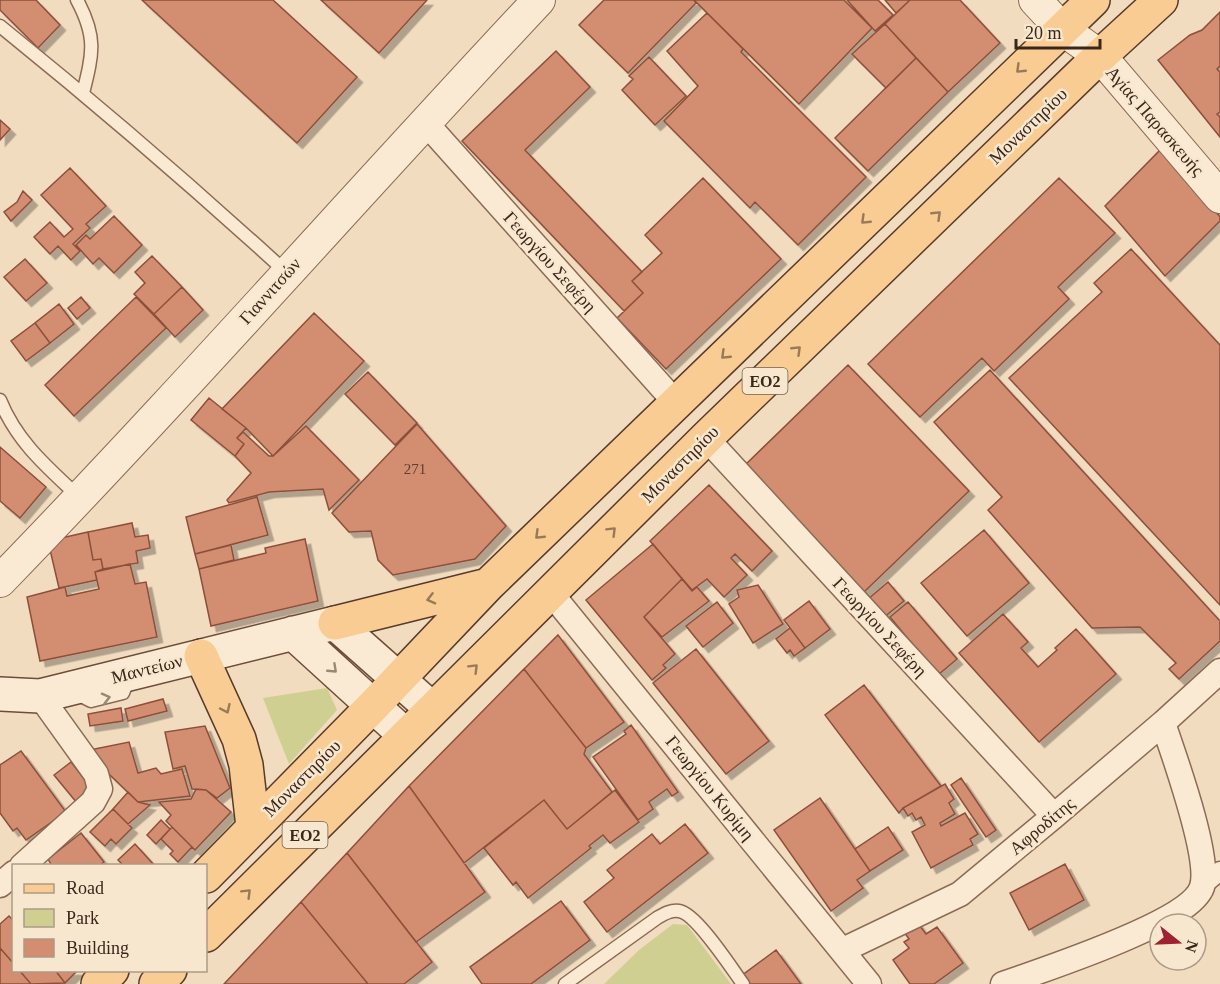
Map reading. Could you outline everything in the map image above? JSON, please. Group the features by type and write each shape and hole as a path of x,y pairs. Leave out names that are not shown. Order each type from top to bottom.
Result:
{"main road":[{"name":"Μοναστηρίου","path":"207,875 488,585 1093,0"},
{"name":"Μοναστηρίου","path":"207,934 706,438 1100,56 1161,0"},
{"path":"335,623 488,585"},
{"path":"335,623 432,709"},
{"name":"Μαντείων","path":"0,694 40,696 335,623"},
{"path":"293,633 405,735"},
{"path":"201,656 239,739 246,765 253,827"},
{"path":"98,984 110,972"},
{"path":"156,984 168,972"}],"street":[{"name":"Γιαννιτσών","path":"0,581 81,499 539,0"},
{"name":"Αγίας Παρασκευής","path":"1035,0 1062,29 1100,56 1220,197"},
{"name":"Γεωργίου Σεφέρη","path":"425,122 676,403"},
{"name":"Γεωργίου Σεφέρη","path":"706,438 1054,816"},
{"name":"Γεωργίου Κυρίμη","path":"550,592 870,984"},
{"name":"Αφροδίτης","path":"843,950 960,894 1163,723 1220,671"},
{"path":"24,864 93,802 100,789 96,774 40,696"},
{"path":"1004,984 1155,925 1197,897 1211,879 1203,872 1198,838 1163,723"},
{"path":"0,885 12,875"}],"lane":[{"path":"77,0 89,22 92,41 92,58 83,93"},
{"path":"0,26 184,179 287,273"},
{"path":"0,400 17,434 36,456 81,499"},
{"path":"79,695 91,702 123,693 127,683"},
{"path":"565,984 657,918 669,911 679,910 693,918 743,984"}],"green space":[{"path":"327,688 337,710 289,764 263,698"},
{"path":"673,924 687,925 731,984 604,984 639,950"}],"building":[{"path":"0,0 36,0 60,25 38,48 0,10"},
{"path":"142,0 273,0 357,77 297,143"},
{"path":"321,0 427,0 379,53"},
{"path":"604,0 694,0 696,3 628,73 579,25"},
{"path":"694,0 844,0 872,28 799,104"},
{"path":"847,0 878,0 893,15 875,31"},
{"path":"885,0 910,0 896,13"},
{"path":"910,0 960,0 1000,43 948,92 885,24"},
{"path":"1220,12 1220,66 1217,69 1220,72 1220,112 1217,114 1220,117 1220,137 1158,60 1190,35 1202,30"},
{"path":"707,13 743,49 741,52 866,177 798,245 755,202 750,208 664,121 698,86 667,51"},
{"path":"885,24 916,58 886,88 852,54"},
{"path":"556,51 590,87 525,150 642,272 632,281 643,293 624,311 462,141"},
{"path":"649,57 686,96 655,125 622,90 633,79 629,76"},
{"path":"916,58 948,92 868,171 835,138"},
{"path":"0,120 10,129 0,140"},
{"path":"1164,146 1220,217 1220,221 1165,276 1105,206"},
{"path":"70,168 106,206 86,224 90,228 73,244 80,251 71,260 58,246 50,254 34,237 50,222 64,237 73,229 41,195"},
{"path":"703,178 781,259 666,369 617,318 643,293 632,281 662,253 645,235"},
{"path":"1059,178 1115,233 1058,287 1069,299 994,371 982,358 920,417 868,364"},
{"path":"23,191 32,200 11,221 4,212 17,202"},
{"path":"114,216 142,245 114,273 99,258 93,264 76,245 86,235 90,239"},
{"path":"1131,249 1220,345 1220,605 1009,378 1102,292 1094,283"},
{"path":"152,256 182,287 154,314 134,294 145,283 135,272"},
{"path":"25,259 47,283 26,301 4,277"},
{"path":"182,287 203,310 175,337 154,314"},
{"path":"81,297 90,308 77,319 68,308"},
{"path":"136,297 166,328 74,416 45,385"},
{"path":"59,304 74,324 50,343 35,323"},
{"path":"314,313 364,361 273,456 246,428 222,409"},
{"path":"35,323 50,343 26,361 11,341"},
{"path":"848,365 969,491 863,593 743,467"},
{"path":"990,370 1220,621 1220,641 1179,679 1169,669 1176,663 1140,627 1092,628 988,510 1002,497 934,422"},
{"path":"368,372 417,423 395,445 345,394"},
{"path":"209,398 246,428 237,438 244,444 235,456 191,420"},
{"path":"417,424 506,526 475,559 393,575 378,560 371,531 349,532 332,513"},
{"path":"306,426 359,480 329,510 323,489 269,492 229,503 227,500 251,473 235,456 244,444 237,438 243,432 269,456 273,456"},
{"path":"0,447 46,487 20,518 0,501"},
{"path":"709,485 772,551 752,571 735,554 731,558 747,575 724,597 707,579 692,590 650,541"},
{"path":"257,497 268,535 195,554 186,517"},
{"path":"132,523 135,537 148,535 150,548 136,551 138,563 103,569 101,559 93,560 88,532"},
{"path":"984,530 1029,583 967,636 921,583"},
{"path":"88,532 93,560 101,559 103,569 95,572 97,580 59,588 48,541"},
{"path":"305,539 318,601 211,626 199,569 266,553 265,548"},
{"path":"653,544 682,579 644,617 675,654 663,665 666,668 652,680 586,600"},
{"path":"231,545 234,560 199,569 195,554"},
{"path":"130,564 135,584 146,582 157,637 40,661 27,597 65,587 67,596 99,589 95,572"},
{"path":"682,579 692,591 697,587 709,601 662,637 644,617"},
{"path":"888,582 904,601 883,618 867,600"},
{"path":"758,585 783,624 753,643 729,604 739,597 737,590"},
{"path":"809,601 830,629 805,648 784,620"},
{"path":"717,602 733,623 703,647 686,626"},
{"path":"908,602 957,659 938,675 890,617"},
{"path":"1003,614 1028,642 1021,648 1038,667 1076,629 1116,674 1039,742 959,653"},
{"path":"790,628 805,648 794,656 790,650 787,653 776,639"},
{"path":"558,635 624,722 586,748 524,669"},
{"path":"696,649 769,741 726,774 653,683"},
{"path":"524,669 586,748 584,754 612,792 567,829 544,800 464,863 409,786"},
{"path":"864,685 941,786 903,808 899,813 825,715"},
{"path":"163,699 167,711 128,721 125,709"},
{"path":"121,708 123,721 90,726 88,714"},
{"path":"631,725 678,792 672,796 667,789 649,802 653,809 638,820 593,757 626,734 624,731"},
{"path":"205,726 230,788 217,798 206,790 192,789 185,766 173,769 165,732"},
{"path":"129,742 138,773 156,768 161,774 182,769 190,796 138,802 85,751"},
{"path":"21,751 66,812 26,840 17,828 13,831 0,813 0,765"},
{"path":"71,762 93,790 77,803 54,775"},
{"path":"961,778 996,830 986,837 951,785"},
{"path":"945,784 954,799 949,803 955,814 940,823 941,826 965,813 978,834 970,839 973,845 931,868 912,832 925,825 921,817 916,820 912,813 908,816 903,808"},
{"path":"409,786 485,892 416,942 347,853"},
{"path":"196,789 206,790 231,812 195,850 166,821 171,815 159,802 191,799"},
{"path":"615,790 639,822 610,843 603,835 589,846 591,848 528,898 516,882 513,885 484,848 544,800 567,829"},
{"path":"128,792 138,802 150,805 128,824 113,809"},
{"path":"820,798 870,871 857,880 863,888 831,911 774,830"},
{"path":"113,809 132,828 116,844 111,839 105,846 90,832"},
{"path":"161,820 170,829 156,844 147,835"},
{"path":"685,824 708,853 607,932 584,902 614,878 607,870 652,834 660,844"},
{"path":"172,827 192,847 178,862 170,854 173,851 161,839"},
{"path":"888,827 903,850 870,871 855,849"},
{"path":"81,833 104,862 102,864 51,864 48,859"},
{"path":"135,844 153,864 122,864 118,860"},
{"path":"347,853 432,962 404,984 368,984 301,902"},
{"path":"1065,864 1084,900 1029,930 1010,893"},
{"path":"561,901 590,940 531,984 482,984 470,967"},
{"path":"301,902 368,984 224,984"},
{"path":"9,916 12,919 12,962 0,948 0,924"},
{"path":"917,922 926,934 937,927 963,963 934,984 910,984 893,960 909,948 904,942 909,939 904,932"},
{"path":"0,948 12,962 12,972 21,972 31,984 0,984"},
{"path":"776,950 801,984 747,984 741,976"},
{"path":"21,972 57,972 65,983 31,984"},
{"path":"57,972 76,972 65,983"}]}
